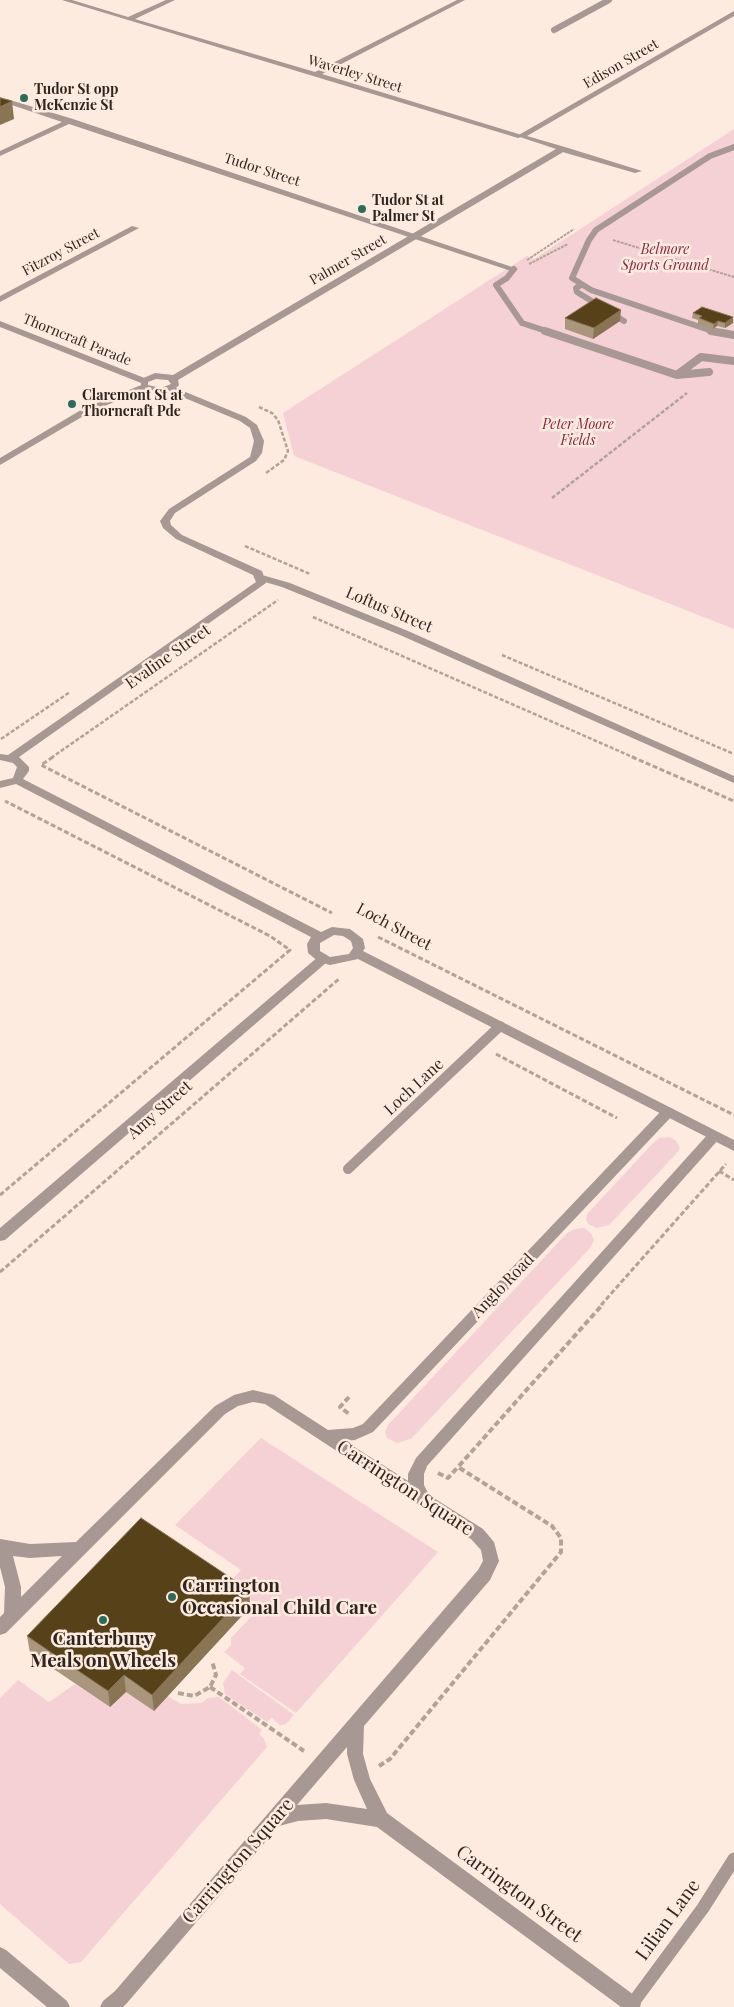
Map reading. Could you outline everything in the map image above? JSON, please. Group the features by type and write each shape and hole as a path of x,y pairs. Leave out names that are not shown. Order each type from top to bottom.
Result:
{"street":[{"name":"Waverley Street","path":"65,0 638,170"},
{"path":"129,19 172,0"},
{"path":"315,75 462,0"},
{"name":"Edison Street","path":"521,136 734,13"},
{"name":"Tudor Street","path":"0,99 514,269"},
{"path":"0,154 70,121"},
{"name":"Palmer Street","path":"173,379 562,149"},
{"name":"Fitzroy Street","path":"0,299 135,228"},
{"name":"Thorncraft Parade","path":"0,324 144,384"},
{"path":"0,462 95,406 160,376 173,379 176,383 170,389 156,391 144,384"},
{"name":"Loftus Street","path":"170,389 243,419 257,432 259,447 253,459 179,506 165,521 168,530 179,537 249,567 258,572 262,578 295,588 413,637 734,780"},
{"name":"Evaline Street","path":"6,757 258,587 262,578"},
{"path":"0,785 17,780 24,771 17,760 6,757"},
{"path":"17,780 319,936"},
{"path":"332,931 346,932 357,939 359,943 357,953 346,960 330,961 323,959 313,948 313,944 319,936 332,931"},
{"path":"357,953 734,1146"},
{"name":"Amy Street","path":"0,1236 323,959"},
{"name":"Anglo Road","path":"326,1436 355,1434 368,1428 668,1112"},
{"path":"424,1500 416,1485 416,1474 421,1462 714,1136"},
{"name":"Carrington Square","path":"0,1628 220,1410 234,1401 253,1396 269,1399 477,1534 488,1547 491,1561 484,1575 121,1997 109,2007"},
{"path":"12,1616 13,1587 2,1547 30,1551 80,1549"},
{"name":"Carrington Street","path":"356,1724 355,1754 362,1780 381,1819 631,2005"},
{"name":"Carrington Street","path":"274,1819 298,1813 326,1811 381,1819"},
{"path":"4,1962 61,2007"}],"lane":[{"path":"554,30 609,0"},
{"path":"734,147 710,156 593,234 574,268 572,278 581,285 714,332 734,335"},
{"path":"514,269 507,278 496,285 522,323 677,375 710,372"},
{"path":"581,285 576,288 577,292 624,321"},
{"path":"677,375 702,357 734,361"},
{"name":"Loch Lane","path":"348,1169 500,1026"},
{"name":"Lilian Lane","path":"631,2005 703,1908 734,1859"}],"path":[{"path":"514,269 526,266 593,234 734,277"},
{"path":"552,498 700,383 677,375"},
{"path":"260,476 287,456 282,427 272,413"},
{"name":"Evaline Street","path":"41,765 314,575 244,545"},
{"path":"276,601 285,605"},
{"path":"311,616 734,801"},
{"path":"498,654 734,754"},
{"name":"Loch Street","path":"41,765 338,916"},
{"path":"0,799 270,936 290,950 270,969 0,1195"},
{"name":"Loch Street","path":"371,934 734,1116"},
{"name":"Amy Street","path":"0,1272 344,975"},
{"path":"495,1054 617,1118"},
{"path":"433,1470 448,1478 726,1164"},
{"path":"719,1172 734,1180"},
{"path":"349,1397 340,1407 353,1418"},
{"path":"374,1767 386,1764 561,1552 561,1538 552,1526 458,1467"},
{"path":"178,1693 194,1696 210,1687 216,1675 212,1661"},
{"path":"210,1687 306,1752"}],"green space":[{"name":"Peter Moore Fields","path":"734,129 734,629 294,456 283,413 527,256 534,259"},
{"path":"670,1137 676,1141 680,1148 676,1154 609,1225 597,1228 588,1224 587,1214 654,1142 660,1138"},
{"path":"584,1228 591,1233 594,1240 591,1247 411,1439 397,1443 387,1438 385,1432 388,1425 567,1233 575,1229"},
{"path":"261,1438 438,1552 296,1713 240,1674 245,1668 224,1652 231,1645 231,1638 260,1607 228,1584 241,1570 175,1525"},
{"path":"232,1670 294,1715 286,1724 280,1725 272,1718 267,1722 225,1694 223,1683"},
{"path":"18,1680 49,1702 75,1684 110,1707 126,1692 168,1696 181,1704 202,1703 208,1698 219,1697 262,1730 259,1734 264,1739 267,1747 81,1962 69,1964 0,1904 0,1698"}],"building":[{"path":"0,98 12,101 0,107"},
{"path":"596,298 621,310 594,328 565,318"},
{"path":"702,307 733,317 725,323 718,321 714,324 699,318 702,316 693,313"},
{"path":"141,1518 249,1590 152,1695 124,1675 108,1691 27,1636"}],"place":[{"name":"Tudor St opp McKenzie St","path":"24,98"},
{"name":"Tudor St at Palmer St","path":"362,209"},
{"name":"Claremont St at Thorncraft Pde","path":"72,404"},
{"name":"Carrington Occasional Child Care","path":"172,1597"},
{"name":"Canterbury Meals on Wheels","path":"103,1620"}],"park label":[{"name":"Belmore Sports Ground","path":"665,258"}]}
